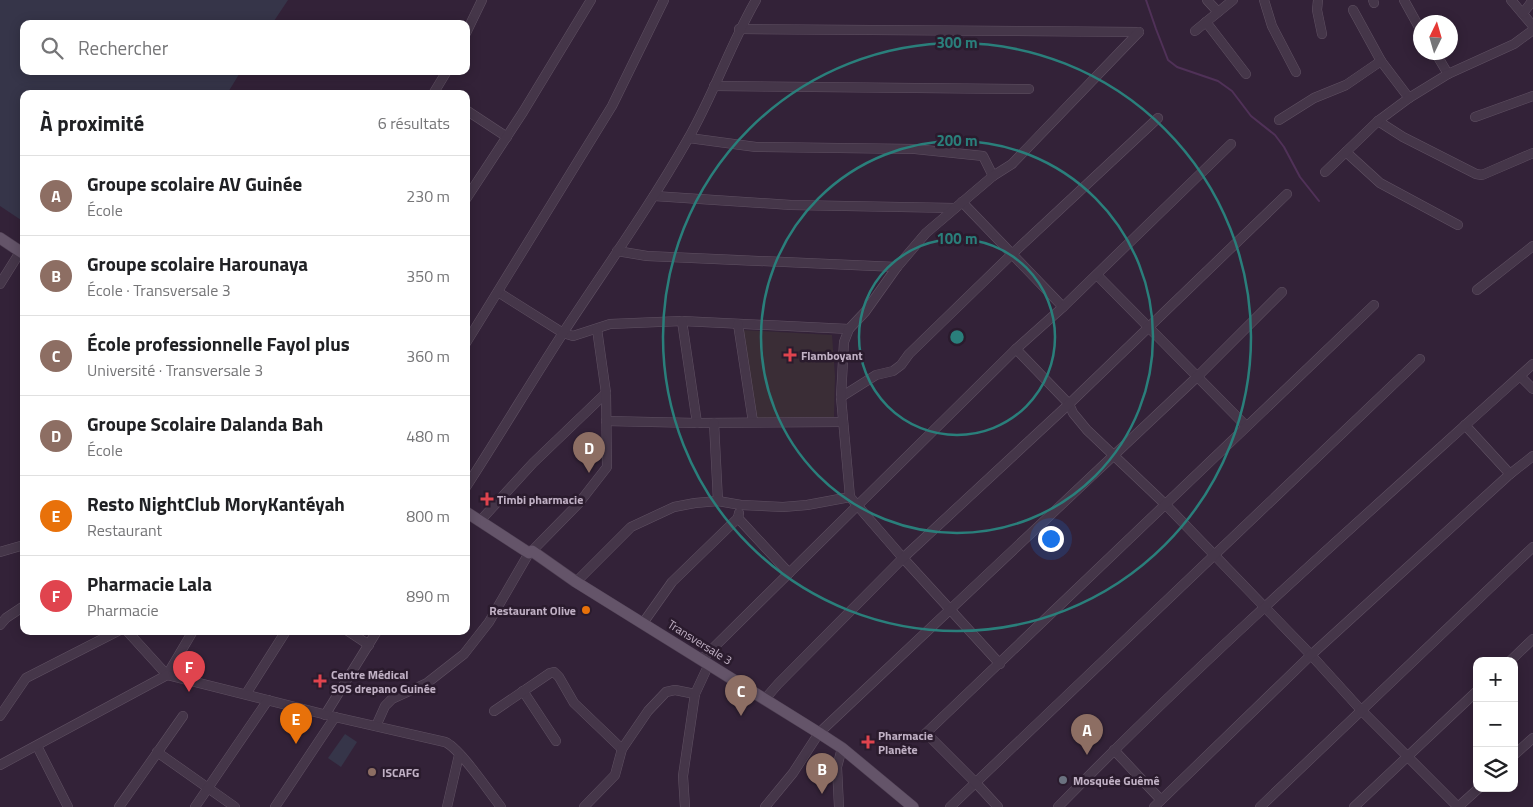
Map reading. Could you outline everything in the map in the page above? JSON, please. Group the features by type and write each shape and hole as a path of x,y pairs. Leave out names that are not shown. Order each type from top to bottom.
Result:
{"main road":[{"path":"0,238 20,252"},
{"name":"Transversale 3","path":"470,515 820,733 842,748 913,807"}],"street":[{"path":"470,25 482,0"},
{"path":"470,193 591,0"},
{"path":"470,337 612,106 664,0"},
{"path":"470,481 563,333 654,196 689,138 740,29 756,0"},
{"path":"1207,0 1218,12"},
{"path":"1195,31 1233,0"},
{"path":"1264,0 1272,26 1296,72"},
{"path":"1318,0 1322,34"},
{"path":"1404,0 1413,16"},
{"path":"1326,172 1378,121 1408,98 1448,74 1514,44 1533,28 1511,0"},
{"path":"1523,13 1533,0"},
{"path":"1353,10 1381,61 1408,98"},
{"path":"1206,22 1246,74"},
{"path":"740,29 1139,32 1012,164 993,176 926,233 897,267 865,312 849,329 844,342 840,397 850,497 856,506 1000,664"},
{"path":"1440,60 1448,74"},
{"path":"1279,120 1314,98 1346,85 1381,61"},
{"path":"438,90 445,75"},
{"path":"714,86 1029,89"},
{"path":"1476,117 1533,96"},
{"path":"470,113 506,137"},
{"path":"840,397 876,375 893,371 901,365 909,354 1011,255 1158,118"},
{"path":"1378,121 1403,137 1476,174 1482,175 1533,153"},
{"path":"689,138 756,148 915,149 983,156 993,176"},
{"path":"685,807 683,776 695,694 705,662 789,573 856,506 1016,349 1064,307 1231,144"},
{"path":"1346,152 1380,183 1458,225"},
{"path":"765,700 778,684 903,558 1069,404 1287,194"},
{"path":"654,196 791,205 958,205 1064,307"},
{"path":"1477,290 1533,246"},
{"path":"617,251 647,256 897,267"},
{"path":"0,284 20,256"},
{"path":"1097,275 1246,426"},
{"path":"498,292 563,333 573,336 610,324 682,321 849,329"},
{"path":"765,807 793,773 820,733 1198,376 1282,292"},
{"path":"998,807 926,733 1374,305"},
{"path":"682,321 697,423"},
{"path":"738,324 753,422"},
{"path":"376,726 385,706 392,699 427,683 464,654 489,622 531,552 580,503 607,467 606,393 598,329"},
{"path":"1016,349 1069,404 1073,413 1088,430 1166,505 1311,655 1361,710 1458,807 1475,792"},
{"path":"950,807 1420,359"},
{"path":"1058,807 1114,750 1264,606 1533,364"},
{"path":"1520,376 1533,389"},
{"path":"480,521 533,463 606,393"},
{"path":"606,421 697,423 842,422"},
{"path":"714,423 718,501"},
{"path":"1465,426 1510,474"},
{"path":"1154,807 1311,655 1510,474 1533,456"},
{"path":"576,582 631,528 674,507 695,502 718,501 741,505 782,507 807,505 850,497"},
{"path":"644,623 672,582 738,518 741,505"},
{"path":"738,518 789,573"},
{"path":"0,552 20,546"},
{"path":"1260,807 1533,547"},
{"path":"0,625 6,618 20,609"},
{"path":"0,716 26,678 110,635"},
{"path":"130,635 167,675 449,744 501,807"},
{"path":"0,765 167,675 192,635"},
{"path":"246,694 283,635"},
{"path":"354,635 369,645"},
{"path":"325,715 375,635"},
{"path":"1514,657 1533,639"},
{"path":"494,711 550,672 557,674 574,703 622,749"},
{"path":"584,807 615,775 622,749 648,711 666,692 676,690 695,694"},
{"path":"523,691 556,741"},
{"path":"1354,807 1473,695"},
{"path":"195,807 268,700"},
{"path":"119,807 183,716"},
{"path":"275,807 336,717"},
{"path":"1518,752 1533,738"},
{"path":"37,746 68,807"},
{"path":"839,807 837,767 842,748"},
{"path":"1114,750 1161,800"},
{"path":"157,752 235,807"},
{"path":"447,807 459,755"}],"shaded area":[{"path":"0,0 288,0 275,20 20,20 20,75 239,75 229,90 20,90 20,219 0,206"},
{"name":"Flamboyant","path":"743,330 832,335 835,376 834,417 754,418"},
{"path":"345,734 357,742 341,767 328,758"}],"waterway":[{"path":"1146,0 1168,60 1177,67 1218,81 1232,91 1251,116 1275,135 1284,147 1300,177 1319,201"}],"place":[{"name":"Flamboyant","path":"790,355"},
{"name":"Groupe Scolaire Dalanda Bah","path":"589,473"},
{"name":"Timbi pharmacie","path":"487,499"},
{"name":"Restaurant Olive","path":"586,610"},
{"name":"Centre Médical SOS drepano Guinée","path":"320,681"},
{"name":"Pharmacie Lala","path":"189,692"},
{"name":"École professionnelle Fayol plus","path":"741,716"},
{"name":"Pharmacie Planète","path":"868,742"},
{"name":"Resto NightClub MoryKantéyah","path":"296,744"},
{"name":"Groupe scolaire AV Guinée","path":"1087,755"},
{"name":"ISCAFG","path":"372,772"},
{"name":"Mosquée Guêmê","path":"1063,780"},
{"name":"Groupe scolaire Harounaya","path":"822,794"}]}
